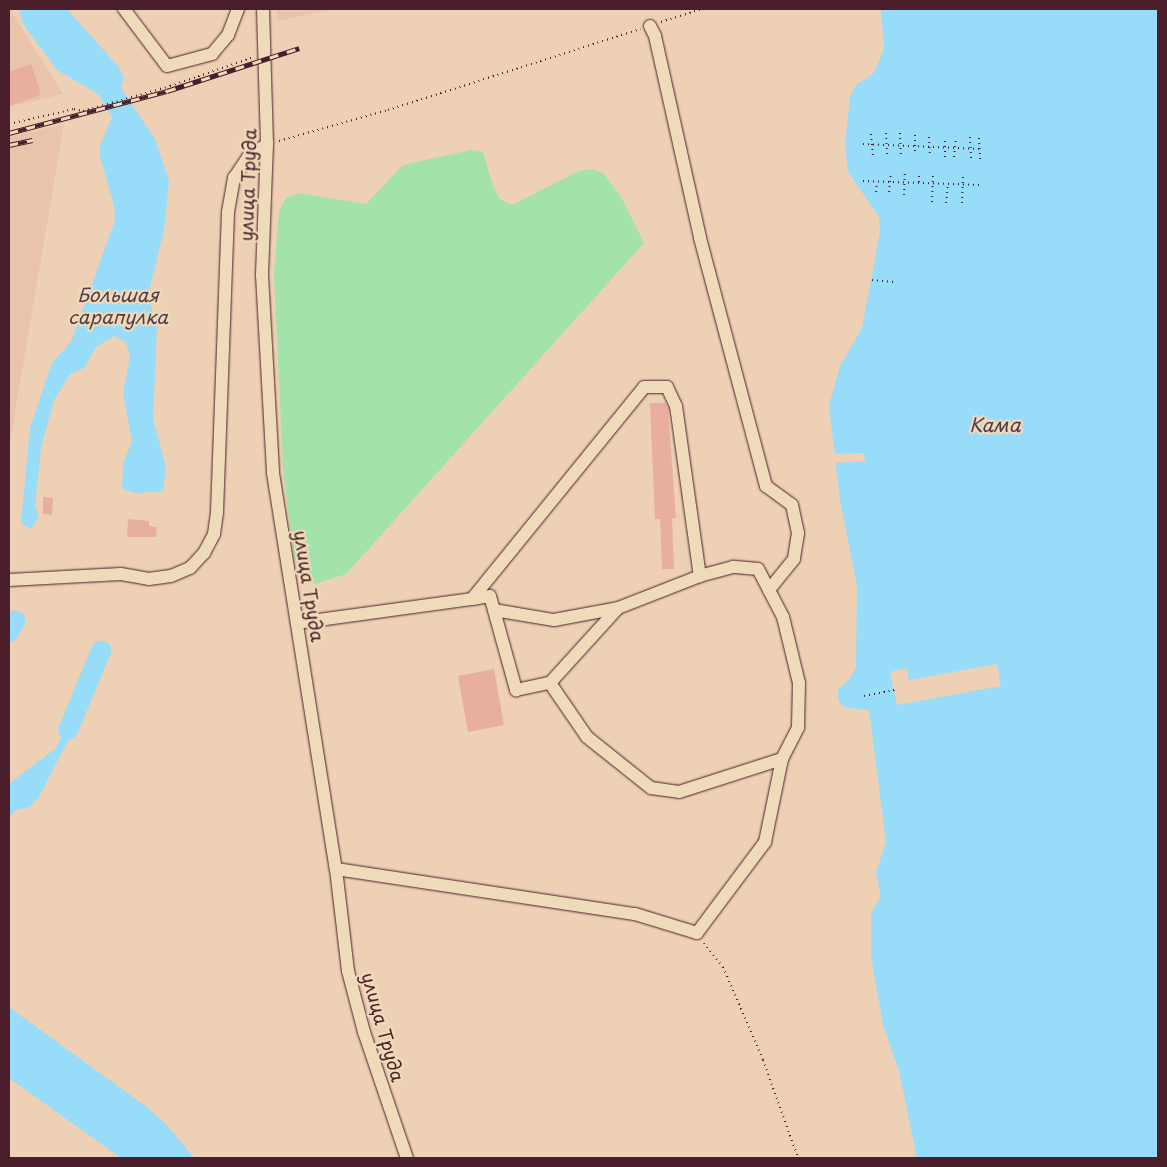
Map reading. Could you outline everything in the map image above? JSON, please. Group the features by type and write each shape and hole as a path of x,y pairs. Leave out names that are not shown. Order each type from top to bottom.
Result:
{"street":[{"path":"124,9 167,66 212,54 228,35 238,9"},
{"name":"улица Труда","path":"263,9 266,52 267,144 262,275 272,463 336,868 355,1001 407,1158"},
{"path":"650,26 700,238 766,486 792,506 798,534 794,559 769,590"},
{"path":"9,580 121,574 149,579 164,577 190,568 204,553 214,534 217,512 228,212 234,178 248,156 267,144"},
{"path":"472,599 644,387 667,387 676,406 700,576"},
{"path":"336,868 635,914 696,933 765,842 782,759 798,727 799,683 783,617 758,569 733,567 700,576 618,608 554,620 494,610"},
{"path":"297,624 490,596 516,690 550,682 618,608"},
{"path":"550,682 587,737 650,788 680,792 782,759"}],"path":[{"path":"267,144 388,110 702,9"},
{"path":"9,124 74,110 83,111 152,91 266,52"},
{"path":"886,133 887,155"},
{"path":"900,133 901,156"},
{"path":"871,134 873,157"},
{"path":"915,135 915,156"},
{"path":"929,137 930,157"},
{"path":"945,137 945,157"},
{"path":"954,158 956,137"},
{"path":"970,137 972,159"},
{"path":"979,138 980,160"},
{"path":"863,144 980,149"},
{"path":"904,196 905,172"},
{"path":"919,172 919,182"},
{"path":"932,202 933,172"},
{"path":"889,192 891,173"},
{"path":"962,203 963,177"},
{"path":"863,182 981,185"},
{"path":"876,182 876,192"},
{"path":"946,204 948,183"},
{"path":"872,280 894,282"},
{"path":"864,696 894,690"},
{"path":"696,933 723,967 763,1060 798,1158"}],"shaded area":[{"path":"10,9 63,94 9,107"},
{"path":"277,9 335,9 277,21"},
{"path":"64,124 14,418 9,449 9,137"}],"green space":[{"path":"471,150 483,152 493,186 500,199 512,205 579,171 591,169 603,173 620,195 644,243 346,574 315,584 294,559 283,469 274,274 279,211 286,198 298,193 366,204 403,165"}],"water":[{"name":"Большая сарапулка","path":"19,9 67,9 117,65 124,77 121,88 155,139 169,181 164,231 148,295 157,326 153,419 166,466 163,491 137,493 122,489 123,464 132,441 123,393 130,357 126,342 114,336 96,347 84,368 70,374 54,400 41,448 35,506 39,516 31,529 21,523 30,428 52,363 71,342 115,220 114,206 100,157 100,146 112,117 99,95 57,70 23,24"},
{"name":"Кама","path":"881,9 1158,9 1158,1158 917,1158 899,1071 883,1025 871,956 871,913 881,896 876,873 886,841 869,710 847,708 840,704 838,698 838,689 848,681 856,668 857,585 840,500 829,406 840,366 862,328 880,232 879,217 848,172 845,144 850,96 857,84 873,74 884,49"},
{"path":"82,704 68,740 40,795 30,807 16,810 9,816 9,784 56,748 76,705"},
{"path":"9,1007 148,1108 167,1125 194,1158 121,1158 9,1078"}],"pier":[{"path":"864,453 865,461 834,463 833,454"},
{"path":"997,664 1001,686 897,705 890,672 907,668 909,680"}],"building":[{"path":"31,64 41,95 9,106 9,72"},
{"path":"650,403 665,403 668,408 676,518 672,518 674,569 662,569 660,519 655,519"},
{"path":"43,497 53,498 52,515 43,514"},
{"path":"128,519 149,521 149,526 157,527 156,537 127,537"},
{"path":"494,669 504,725 468,732 458,676"}],"waterway":[{"name":"Большая сарапулка","path":"9,632 15,621"},
{"name":"Большая сарапулка","path":"68,730 101,651"}],"railway":[{"path":"9,133 167,91 299,48"},
{"path":"9,145 32,140"}]}
